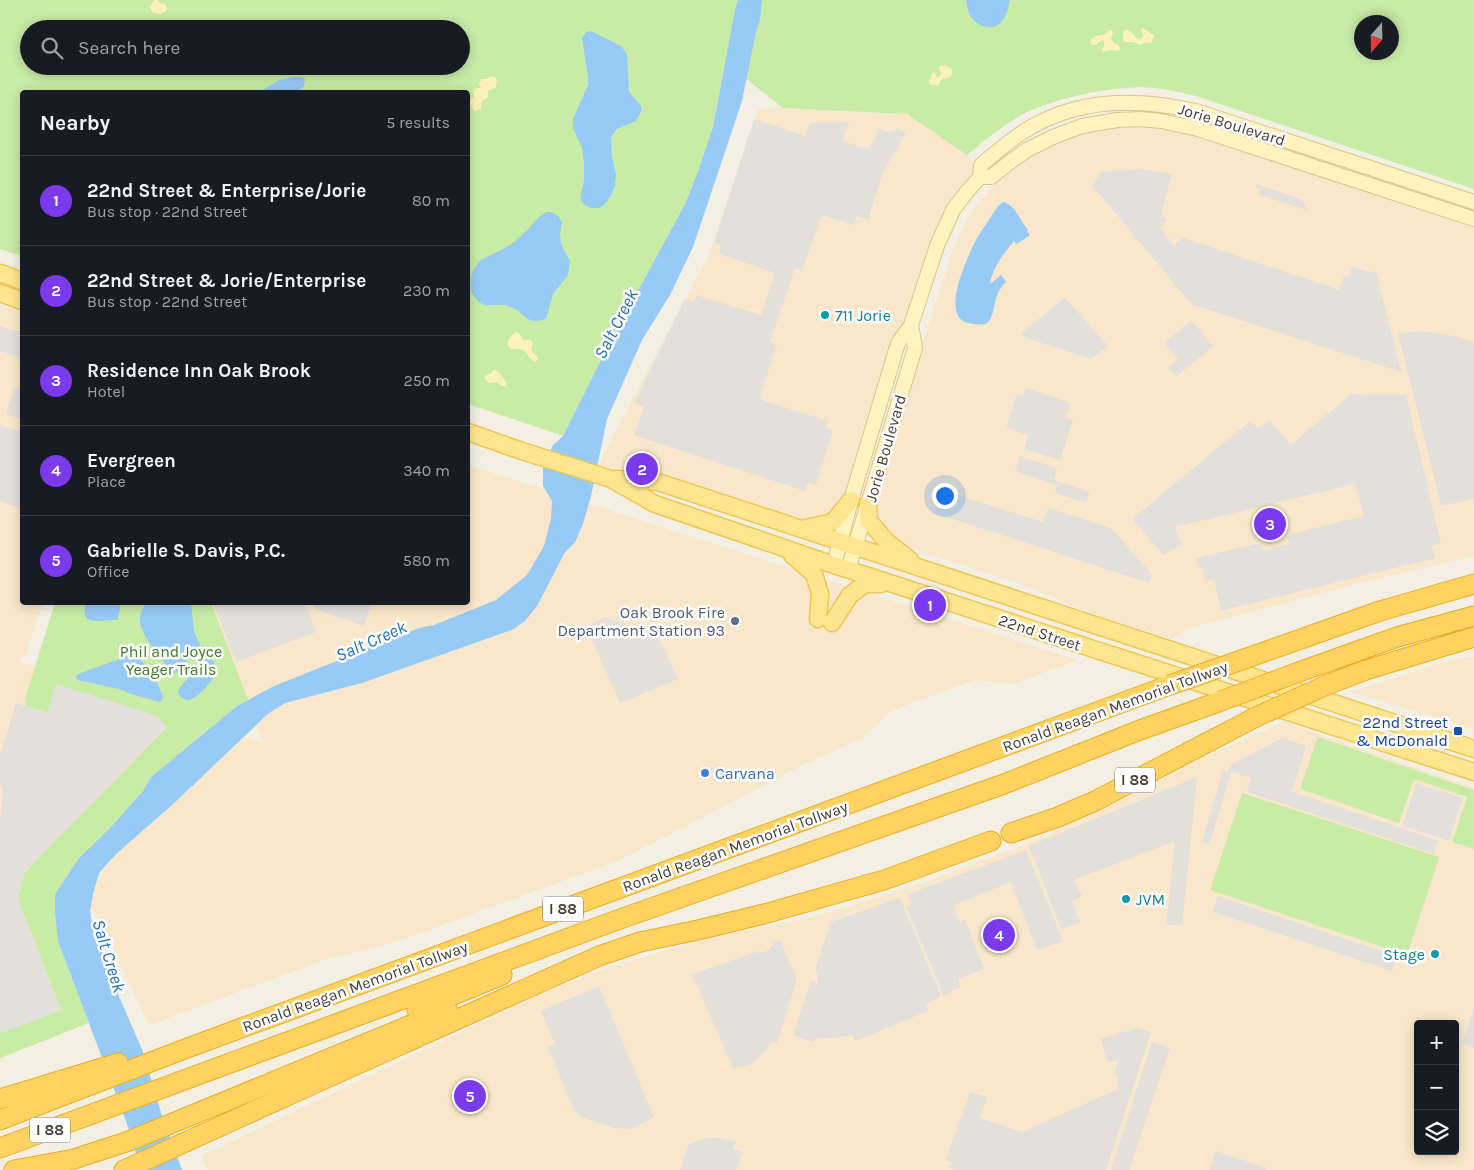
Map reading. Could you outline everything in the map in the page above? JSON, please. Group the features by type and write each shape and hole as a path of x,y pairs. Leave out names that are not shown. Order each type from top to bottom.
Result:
{"highway":[{"name":"Ronald Reagan Memorial Tollway","path":"0,1120 88,1080 164,1057 1170,685 1380,611 1474,584"},
{"name":"Ronald Reagan Memorial Tollway","path":"0,1148 620,919 1004,784 1140,730 1296,673 1398,637 1474,616"},
{"name":"I 88","path":"1011,833 1058,817 1095,801 1256,717 1329,684 1366,670 1474,638"},
{"path":"14,1170 74,1159 129,1141 413,1024 640,942 764,914 884,880 991,841"},
{"path":"176,1121 311,1052 592,940 620,919"},
{"path":"128,1168 599,956"},
{"path":"0,1099 88,1080 144,1054 182,1050"}],"main road":[{"name":"Jorie Boulevard","path":"848,544 852,500 898,343 911,325 938,243 953,210 980,177 981,164 1021,133 1076,108 1111,102 1168,105 1196,111 1474,202"},
{"name":"Jorie Boulevard","path":"980,177 991,176 1027,150 1053,137 1082,126 1117,120 1140,119 1162,121 1198,129 1474,219"},
{"path":"0,273 20,280"},
{"path":"0,293 20,300"},
{"name":"Jorie Boulevard","path":"841,568 848,544 868,504 914,348 911,325"},
{"name":"22nd Street","path":"470,433 611,479 655,504 784,549 1474,772"},
{"name":"22nd Street","path":"470,437 519,450"},
{"name":"22nd Street","path":"611,479 658,482 1474,749"},
{"path":"801,529 833,522 852,500"},
{"path":"868,504 869,521 888,542 920,568"},
{"path":"784,549 814,574 825,621 850,595 864,584 891,584"}],"shaded area":[{"path":"783,108 907,114 967,155 978,171 933,243 834,535 598,465 709,255 759,109"},
{"path":"754,119 805,136 810,123 849,122 842,141 868,149 880,129 886,132 899,129 906,133 883,172 868,220 857,216 854,225 822,215 802,270 795,268 770,342 777,345 759,399 828,421 826,428 833,431 816,485 808,483 805,491 634,435 644,407 635,402 685,298 694,302 696,295 761,315 775,273 719,254 721,245 714,242"},
{"path":"1124,126 1161,128 1183,132 1474,226 1474,556 1356,584 1187,629 1172,639 1090,613 1024,585 900,545 879,531 874,508 913,373 954,247 964,226 992,187 1026,159 1067,138 1089,131"},
{"path":"1141,169 1172,174 1161,213 1167,221 1160,228 1174,245 1183,238 1339,290 1344,275 1348,276 1352,266 1370,273 1376,271 1401,372 1191,304 1092,185 1101,172"},
{"path":"1256,184 1303,200 1307,210 1260,195"},
{"path":"1065,298 1108,346 1091,359 1026,338 1021,333"},
{"path":"0,305 20,311 20,605 42,605 27,651 19,661 263,743 212,605 470,605 470,466 1077,660 1014,684 974,680 893,710 862,738 799,767 620,860 390,944 327,959 149,1025 95,911 60,946 0,1058"},
{"path":"1191,320 1213,346 1176,377 1168,368 1178,359 1164,343"},
{"path":"0,326 20,332 20,357 0,351"},
{"path":"1420,331 1454,336 1474,342 1474,499 1441,506 1398,334"},
{"path":"14,387 20,388 20,419 6,414"},
{"path":"1026,388 1071,403 1066,417 1073,420 1060,460 1024,449 1028,435 1006,428 1017,393 1024,395"},
{"path":"1351,394 1406,395 1441,543 1432,546 1435,558 1221,611 1214,579 1205,580 1202,567 1197,567 1196,558 1260,543 1263,551 1289,544 1287,535 1364,516 1355,484 1175,527 1182,544 1164,555 1132,519 1250,421 1258,428 1270,421 1291,445"},
{"path":"0,425 20,431 20,508 0,501"},
{"path":"1020,456 1057,468 1054,480 1090,492 1086,503 1055,493 1057,485 1015,471"},
{"path":"942,490 1043,522 1048,508 1111,528 1152,574 1149,583 934,513"},
{"path":"214,605 306,605 316,632 236,662"},
{"path":"313,605 371,605 364,626 315,609"},
{"path":"604,617 657,634 678,679 620,703 586,627"},
{"path":"1474,656 1474,729 1351,692 1440,663"},
{"path":"56,684 155,715 167,727 25,872 18,899 61,1010 0,1033 0,822 3,792 0,783 0,755 16,703 48,713"},
{"path":"1283,722 1474,788 1474,1170 208,1170 201,1156 557,987 656,953 720,936 808,918 934,879 1043,837 1122,800 1207,756"},
{"path":"1282,738 1306,746 1292,791 1284,789 1438,840 1434,854 1247,792 1251,778 1231,772 1210,844 1202,842 1223,770 1228,771 1230,765"},
{"path":"1197,777 1182,925 1166,925 1175,841 1074,880 1082,896 1072,901 1080,922 1061,929 1029,846"},
{"path":"1416,783 1463,798 1449,841 1402,826"},
{"path":"1026,850 1063,941 1037,950 1011,882 954,905 959,922 965,920 984,969 958,979 960,987 944,996 906,907 912,904 908,894"},
{"path":"1218,896 1397,956 1392,971 1213,912"},
{"path":"900,898 941,996 926,1004 928,1011 855,1041 852,1035 838,1038 819,1038 812,1042 793,1035 811,981 818,984 816,967 831,922"},
{"path":"780,940 797,980 777,1043 770,1041 761,1056 752,1064 733,1068 692,974 759,951 760,953 767,951 775,942"},
{"path":"599,986 654,1117 632,1129 614,1128 581,1117 573,1108 548,1047 555,1044 541,1011"},
{"path":"1474,1007 1474,1048 1462,1044"},
{"path":"1137,1028 1151,1032 1106,1170 954,1170 950,1168 952,1162 946,1160 970,1092 987,1097 980,1118 1022,1132 1116,1090 1118,1080 1115,1072 1118,1060 1108,1063 1101,1039"},
{"path":"1152,1042 1170,1048 1129,1170 1111,1170"},
{"path":"707,1138 723,1138 736,1142 733,1149 743,1152 736,1170 680,1170 689,1144"},
{"path":"1216,1151 1267,1168 1266,1170 1209,1170"}],"green space":[{"path":"0,0 1474,0 1474,189 1196,96 1154,88 1121,88 1083,94 1046,105 1016,118 967,155 907,114 783,108 725,62 713,127 685,204 606,350 563,436 470,405 470,90 20,90 20,255 0,249"},
{"name":"Phil and Joyce Yeager Trails","path":"54,605 212,605 248,700 237,706 151,777 143,791 110,828 79,858 55,894 58,940 89,1023 0,1058 0,1033 61,1010 18,899 25,872 167,727 56,684 48,713 26,706 25,699"},
{"path":"1318,737 1474,790 1474,849 1452,842 1467,797 1414,779 1399,823 1300,789"},
{"path":"1242,793 1439,857 1407,955 1210,890"}],"sand":[{"path":"154,0 165,4 166,11 160,14 153,13 150,8"},
{"path":"1141,28 1155,36 1151,43 1146,42 1140,45 1123,40 1123,31 1126,30 1140,39 1143,36"},
{"path":"1111,30 1113,33 1111,38 1120,49 1118,51 1103,52 1104,41 1102,40 1096,45 1092,45 1090,42 1093,38"},
{"path":"944,65 951,68 952,72 949,78 941,80 938,86 930,84 929,80 933,72 937,78 942,74 938,68"},
{"path":"491,76 495,77 497,80 496,87 488,91 488,97 481,102 481,108 474,111 470,103 470,100 474,97 473,91 476,88 481,88 479,83 481,79"},
{"path":"516,332 519,333 523,340 532,341 531,350 538,358 536,362 522,349 511,349 509,347 509,340"},
{"path":"493,370 501,374 506,382 506,386 502,386 497,382 489,383 484,378 486,375 491,374"}],"water":[{"path":"738,0 762,0 760,20 742,101 693,247 670,295 642,340 607,419 591,496 583,524 575,542 564,554 537,606 525,621 514,629 362,683 285,703 269,713 171,806 116,854 99,873 90,911 94,934 143,1052 162,1116 182,1170 141,1170 127,1124 58,941 55,894 79,858 110,828 143,791 151,777 237,706 274,686 419,628 434,625 496,600 527,575 544,546 551,519 552,501 543,486 543,467 553,445 563,436 606,350 685,204 713,127"},
{"path":"966,0 1010,0 1003,20 994,27 987,27 972,19"},
{"path":"591,31 621,46 627,54 629,92 641,106 642,110 636,121 617,129 611,137 612,157 616,175 615,185 611,196 599,208 591,208 581,200 584,163 582,148 573,128 573,119 588,85 582,38 586,32"},
{"path":"293,77 305,79 304,86 299,90 263,90 279,80"},
{"path":"1003,202 1015,210 1030,235 1017,244 1014,241 996,266 990,284 1001,275 1006,282 998,293 990,319 987,323 983,324 968,323 960,318 956,309 958,285 962,271 976,240 996,209"},
{"path":"547,212 552,212 559,217 562,223 560,233 561,244 570,261 568,275 553,294 546,319 539,321 529,320 509,306 486,305 479,302 472,293 470,282 476,266 484,258 504,249"},
{"path":"86,605 121,605 117,620 89,620 85,611"},
{"path":"145,605 191,605 194,631 200,645 176,673 170,670 144,634 140,622"},
{"path":"131,655 142,662 151,672 163,697 160,702 119,689 77,680 76,676 81,673"},
{"path":"210,655 216,668 213,679 195,697 187,700 183,699 178,693 179,688"}],"place":[{"name":"711 Jorie","path":"825,315"},
{"name":"22nd Street & Jorie/Enterprise","path":"642,469"},
{"name":"Residence Inn Oak Brook","path":"1270,524"},
{"name":"22nd Street & Enterprise/Jorie","path":"930,605"},
{"name":"Oak Brook Fire Department Station 93","path":"735,621"},
{"name":"22nd Street & McDonald","path":"1458,731"},
{"name":"Carvana","path":"705,773"},
{"name":"JVM","path":"1126,899"},
{"name":"Evergreen","path":"999,935"},
{"name":"Stage","path":"1435,954"},
{"name":"Gabrielle S. Davis, P.C.","path":"470,1096"}],"water label":[{"name":"Salt Creek","path":"616,324"},
{"name":"Salt Creek","path":"371,641"},
{"name":"Salt Creek","path":"109,956"}]}
